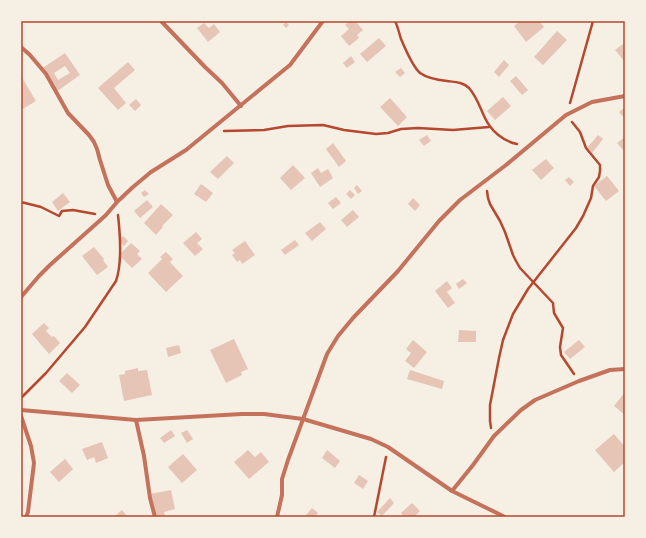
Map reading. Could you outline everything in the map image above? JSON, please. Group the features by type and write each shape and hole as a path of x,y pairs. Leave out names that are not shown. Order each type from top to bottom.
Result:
{"street":[{"path":"161,21 222,83 241,106"},
{"path":"21,297 50,265 106,215 140,180 186,150 290,65 323,21"},
{"path":"21,48 30,55 46,74 68,113 94,142 108,185 117,202"},
{"path":"277,517 282,495 282,480 288,460 327,354 338,336 398,271 439,221 460,200 506,165 566,115 592,102 625,96"},
{"path":"452,491 494,436 516,414 535,400 579,380 610,370 625,369"},
{"path":"21,410 136,420 242,414 264,414 303,419 371,439 388,447 452,491 505,517"},
{"path":"21,416 31,446 34,463 28,512 26,517"},
{"path":"136,420 144,456 150,498 155,517"}],"path":[{"path":"396,21 401,38 416,68 421,74 444,81 461,83 469,87 475,96 489,127 499,136 512,142 529,146"},
{"path":"494,436 490,424 490,404 503,340 513,314 528,289 576,228 592,198 593,186 599,177 600,166 586,148 580,132 566,115 593,21"},
{"path":"209,131 264,130 288,126 323,125 344,130 388,134 401,129 412,128 453,130 489,127"},
{"path":"488,179 487,191 490,204 505,232 513,255 520,268 553,303 554,313 563,328 560,347 561,355 579,380"},
{"path":"21,202 41,207 59,216 62,211 73,210 106,215"},
{"path":"21,398 46,373 85,327 116,281 120,262 117,202"},
{"path":"374,517 388,447"}],"building":[{"path":"350,21 355,21 363,30 357,35 359,38 349,46 341,36 349,29 345,25"},
{"path":"520,21 539,21 544,27 526,42 514,26"},
{"path":"286,22 289,25 286,28 283,25"},
{"path":"204,23 209,28 214,24 220,32 208,42 197,28"},
{"path":"557,31 567,40 543,65 534,57"},
{"path":"379,38 386,46 367,62 360,54"},
{"path":"623,44 625,47 625,62 615,50"},
{"path":"65,53 80,75 56,92 41,69","holes":["65,66 70,73 58,80 54,73"]},
{"path":"351,56 355,62 347,68 343,63"},
{"path":"504,60 509,65 499,77 494,72"},
{"path":"128,62 135,70 114,88 126,103 118,110 98,88"},
{"path":"401,68 405,73 400,77 395,72"},
{"path":"21,76 36,101 21,110"},
{"path":"516,76 528,90 522,95 510,81"},
{"path":"503,97 511,106 495,120 487,111"},
{"path":"390,98 407,117 398,126 380,107"},
{"path":"136,99 141,105 135,111 129,105"},
{"path":"625,107 625,119 619,112"},
{"path":"427,135 431,141 424,146 419,140"},
{"path":"598,135 603,139 592,153 587,148"},
{"path":"625,137 625,149 623,150 617,143"},
{"path":"333,143 346,161 339,167 326,149"},
{"path":"227,156 234,163 218,179 210,172"},
{"path":"546,159 554,168 541,180 532,170"},
{"path":"293,165 305,178 291,190 280,178"},
{"path":"318,168 321,173 328,169 333,178 320,187 311,173"},
{"path":"607,176 619,191 606,201 594,186"},
{"path":"569,177 574,182 570,186 565,180"},
{"path":"201,184 213,193 206,202 194,194"},
{"path":"357,185 362,191 358,194 354,188"},
{"path":"145,190 149,194 144,197 141,193"},
{"path":"350,190 355,195 351,199 346,194"},
{"path":"63,193 70,202 58,211 52,202"},
{"path":"336,197 341,203 333,209 328,203"},
{"path":"413,198 420,205 415,211 408,204"},
{"path":"147,200 153,207 140,218 134,211"},
{"path":"161,204 173,215 162,226 163,227 156,235 144,223"},
{"path":"353,210 359,217 347,227 341,220"},
{"path":"320,222 326,229 312,241 305,233"},
{"path":"196,232 202,239 197,243 203,249 195,256 183,243"},
{"path":"123,236 128,241 124,246 119,241"},
{"path":"295,240 299,245 285,255 281,250"},
{"path":"245,241 255,255 242,264 240,260 237,262 232,255 235,253 232,250"},
{"path":"131,243 140,251 137,254 142,259 132,268 119,255"},
{"path":"94,247 104,259 103,260 108,267 97,275 82,256"},
{"path":"166,252 173,259 170,262 183,276 166,292 148,273 162,259 160,257"},
{"path":"463,279 467,283 459,289 456,284"},
{"path":"447,281 452,288 447,292 455,303 448,308 435,291"},
{"path":"44,323 49,328 46,331 52,337 54,336 60,343 49,354 32,334"},
{"path":"459,330 476,331 476,342 458,342"},
{"path":"234,339 248,369 241,372 242,375 226,383 210,350"},
{"path":"413,340 427,352 414,368 405,361 411,353 406,349"},
{"path":"579,340 585,347 570,359 564,352"},
{"path":"179,345 181,353 168,357 166,348"},
{"path":"138,368 138,371 147,370 152,395 124,401 119,375 125,374 125,371"},
{"path":"410,370 444,381 442,389 407,379"},
{"path":"67,373 80,385 72,393 59,381"},
{"path":"625,392 625,415 614,406"},
{"path":"171,430 175,436 164,443 160,438"},
{"path":"187,430 193,439 187,443 181,433"},
{"path":"614,434 625,447 625,462 614,472 595,450"},
{"path":"102,442 108,458 96,463 94,457 87,460 82,449"},
{"path":"248,450 255,457 261,452 269,462 249,479 234,462"},
{"path":"327,450 340,461 335,468 322,458"},
{"path":"183,454 197,470 182,483 168,467"},
{"path":"65,459 73,469 59,482 50,472"},
{"path":"359,475 368,481 363,489 354,483"},
{"path":"171,490 175,509 164,512 165,517 155,517 150,494"},
{"path":"390,498 394,503 382,516 377,512"},
{"path":"412,503 420,511 414,517 404,517 401,513"},
{"path":"312,508 318,513 315,517 304,517"},
{"path":"122,510 127,516 126,517 114,517"}]}
